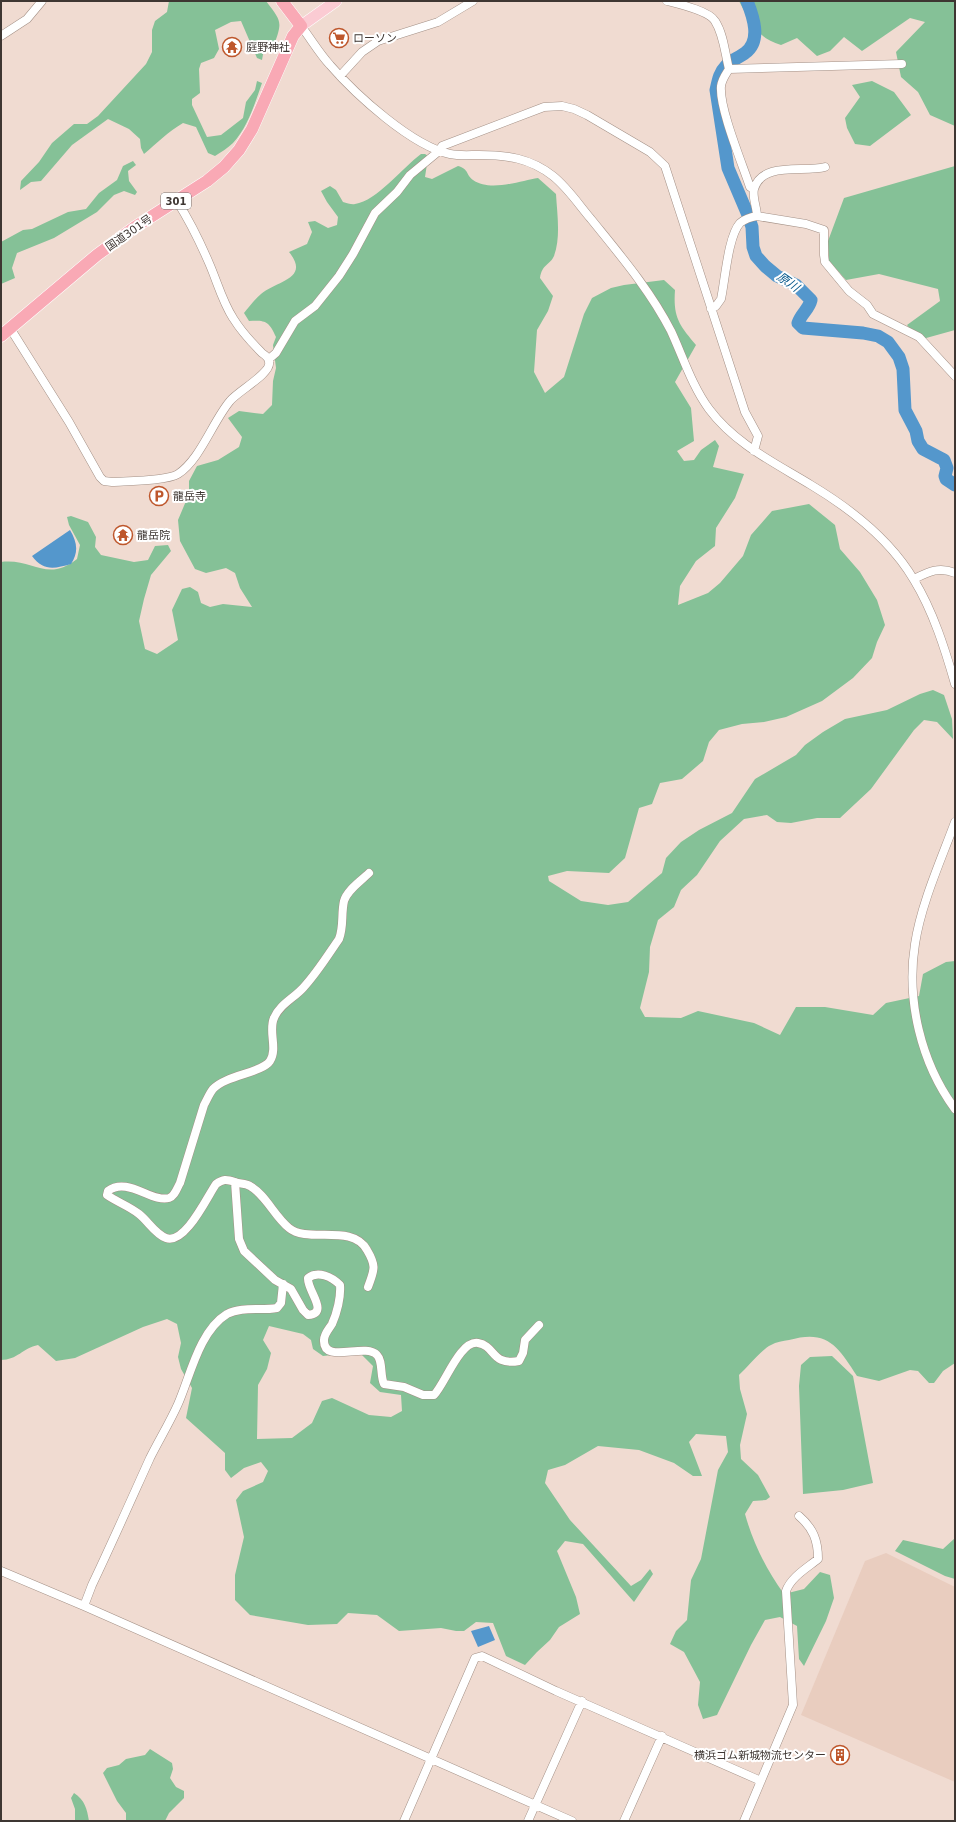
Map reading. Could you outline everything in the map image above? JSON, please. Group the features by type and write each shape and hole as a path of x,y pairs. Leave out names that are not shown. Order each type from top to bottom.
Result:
{"highway":[{"path":"282,1 301,26"},
{"name":"国道301号","path":"6,332 97,255 135,227 207,181 224,167 239,150 252,129 292,36 301,26"}],"main road":[{"path":"301,26 336,1"}],"street":[{"path":"1,36 27,19 42,1"},
{"path":"340,76 362,52 378,41 438,22 473,1"},
{"path":"667,1 709,15 715,20 728,66 721,86 723,104 750,187 754,189"},
{"path":"301,26 340,76 402,130 420,143 451,154 494,155 520,158 541,167 565,187 600,230 658,307 695,385 709,409 728,429 754,451 820,490 858,515 895,554 914,579 934,620 955,684"},
{"path":"728,66 902,64"},
{"path":"269,360 276,353 296,321 315,306 339,276 353,254 375,213 397,192 410,175 439,151 442,146 544,107 552,106 574,109 650,152 665,166 745,412 758,436 754,451"},
{"path":"751,218 754,189 758,180 777,170 812,170 825,167"},
{"path":"6,332 69,422 100,477 104,481 112,482 176,476 182,471 202,446 230,400 268,370 270,364 269,360 249,340 229,312 209,262 177,201"},
{"path":"711,309 721,299 733,236 737,227 751,218 806,224 824,230 825,262 849,290 867,305 873,314 919,337 955,376"},
{"path":"914,579 938,569 949,570 955,573"},
{"path":"955,822 920,923 915,944 913,988 921,1042 934,1073 955,1108"},
{"path":"368,1287 374,1270 374,1261 363,1243 357,1239 335,1235 295,1232 289,1228 261,1196 250,1186 227,1179 221,1180 216,1184 191,1225 180,1235 167,1239 159,1234 140,1215 107,1195 108,1191 112,1188 118,1187 132,1188 158,1197 168,1198 174,1194 180,1183 204,1105 210,1093 228,1079 261,1067 270,1061 273,1051 273,1019 280,1010 303,988 336,943 343,930 344,901 350,891 369,874"},
{"path":"235,1182 239,1239 244,1251 275,1280 291,1289 303,1310 308,1315 314,1314 318,1311 318,1307 307,1284 308,1278 311,1275 328,1276 333,1278 340,1285 341,1291 335,1317 325,1334 325,1348 332,1353 371,1351 377,1355 379,1359 384,1384 404,1387 423,1395 430,1396 438,1392 459,1354 471,1343 479,1343 500,1360 510,1362 519,1360 523,1353 525,1340 539,1325"},
{"path":"84,1606 92,1585 151,1457 178,1403 195,1358 208,1335 217,1322 227,1314 237,1310 277,1308 281,1303 282,1284"},
{"path":"744,1821 793,1705 786,1591 788,1585 793,1580 818,1559 818,1552 812,1530 799,1516"},
{"path":"1,1572 84,1606 572,1821"},
{"path":"404,1821 475,1658 482,1656 761,1781"},
{"path":"528,1821 582,1701"},
{"path":"624,1821 662,1736"}],"shaded area":[{"path":"886,1553 955,1587 955,1782 801,1715 865,1561"}],"green space":[{"path":"169,1 266,1 275,13 279,22 279,31 274,45 264,49 262,60 257,58 241,21 231,22 215,30 219,49 214,58 201,63 199,69 200,93 192,99 192,105 207,137 221,135 243,118 246,102 255,90 257,81 262,83 243,130 238,137 231,145 215,156 208,153 196,127 183,123 167,134 144,154 141,148 140,139 129,129 108,119 72,145 41,181 31,182 20,190 21,181 39,162 52,143 74,124 87,124 98,116 146,64 152,52 152,30 155,21 167,12"},
{"path":"739,1 955,1 955,126 930,115 918,92 901,77 896,52 925,22 910,18 862,51 844,37 830,51 817,56 797,38 781,45 760,34"},
{"path":"872,81 894,92 911,115 870,146 855,144 847,128 845,118 860,97 852,85"},
{"path":"421,154 425,154 431,158 427,164 425,177 432,179 458,166 466,170 473,180 488,185 505,185 538,178 556,194 558,225 556,249 552,259 542,270 540,278 553,296 548,311 537,330 534,372 545,393 564,377 584,314 592,298 611,288 664,280 675,290 675,307 678,320 685,332 696,345 675,382 691,408 694,441 677,451 684,461 694,460 701,450 715,440 719,446 713,467 744,474 735,498 716,528 715,546 696,561 680,586 678,605 708,593 720,583 743,556 751,535 772,511 809,504 835,525 840,549 860,572 877,600 885,625 877,642 872,658 853,678 822,701 786,717 764,722 742,724 719,730 709,742 703,761 682,779 660,783 652,804 639,808 625,858 609,873 567,871 548,876 549,881 581,901 608,905 628,902 662,873 666,858 681,842 699,830 732,813 755,779 796,755 805,745 845,719 887,710 920,694 933,690 944,695 952,719 953,739 937,722 924,720 914,730 871,789 840,818 817,818 791,823 777,822 767,815 744,819 720,841 697,875 681,890 674,907 658,920 650,947 649,972 640,1008 645,1017 681,1018 698,1011 754,1023 780,1035 796,1007 825,1007 873,1015 886,1003 919,996 923,974 946,962 955,961 955,1363 943,1371 934,1383 929,1383 918,1371 910,1370 879,1381 857,1376 844,1356 830,1343 813,1337 802,1337 777,1342 767,1347 739,1375 740,1389 747,1414 740,1445 741,1459 758,1475 770,1497 766,1500 753,1501 745,1514 756,1545 771,1575 784,1594 804,1589 820,1572 830,1575 834,1598 826,1621 804,1666 799,1659 797,1626 780,1617 765,1620 751,1645 717,1715 703,1719 698,1705 700,1682 684,1652 670,1644 676,1631 687,1620 691,1580 701,1559 718,1470 728,1452 726,1436 696,1434 689,1442 702,1476 693,1476 674,1463 639,1450 598,1446 565,1465 548,1470 545,1483 570,1520 631,1586 641,1580 650,1569 653,1574 634,1602 583,1544 565,1541 557,1551 576,1597 580,1614 559,1627 550,1640 525,1665 506,1656 493,1623 476,1622 464,1631 441,1628 399,1631 377,1615 348,1613 337,1624 308,1625 250,1615 235,1600 235,1575 244,1537 236,1500 243,1491 263,1482 268,1471 261,1462 244,1468 231,1478 225,1470 225,1453 186,1418 192,1388 181,1369 178,1357 181,1343 177,1324 167,1319 143,1327 75,1358 56,1361 38,1345 16,1356 1,1360 1,562 22,563 40,568 57,569 66,566 77,559 80,545 69,525 67,517 71,516 88,522 96,537 95,547 101,555 134,562 148,560 155,546 168,545 171,551 151,575 139,621 145,649 157,654 178,640 172,610 182,589 190,587 198,592 201,603 210,607 223,604 252,607 240,588 235,573 226,568 206,573 195,569 180,541 178,520 189,494 189,481 197,466 218,460 239,447 242,437 228,418 239,411 263,414 272,405 273,381 276,368 273,345 276,337 269,325 263,321 249,321 244,313 261,294 294,274 296,268 295,261 289,252 307,244 312,232 308,222 315,221 328,228 337,225 338,217 321,191 330,186 336,190 343,202 354,204 363,202 390,183","holes":["269,1326 303,1334 311,1340 313,1349 323,1356 359,1352 373,1366 370,1383 380,1392 401,1395 402,1411 391,1417 369,1415 332,1398 322,1401 312,1423 292,1438 257,1439 258,1385 267,1369 271,1353 263,1340"]},
{"path":"133,161 136,165 128,171 129,181 137,192 135,195 124,191 114,195 97,212 54,238 17,253 12,268 15,278 1,284 1,242 23,230 32,229 68,212 86,209 99,193 117,180 123,166"},
{"path":"955,166 955,330 919,340 907,325 940,301 938,289 879,274 846,280 829,261 828,241 844,198"},
{"path":"832,1356 853,1376 873,1483 843,1490 803,1494 799,1386 801,1365 810,1357"},
{"path":"955,1538 955,1579 945,1576 895,1551 903,1540 943,1549"},
{"path":"150,1749 172,1763 173,1769 170,1778 176,1787 184,1791 184,1798 169,1813 165,1821 126,1821 126,1813 117,1801 103,1773 107,1768 119,1765 126,1759 145,1755"},
{"path":"74,1793 85,1805 89,1821 75,1821 75,1809 71,1798"}],"water":[{"path":"70,530 76,543 74,560 71,564 49,568 40,564 32,556"},
{"path":"489,1626 495,1640 478,1647 471,1631"}],"waterway":[{"name":"原川","path":"747,1 755,28 753,42 745,53 729,63 723,69 716,90 728,168 752,227 753,247 756,256 777,276 796,285 811,300 809,306 798,323 803,328 863,333 878,336 888,342 899,357 903,369 905,410 916,431 918,441 923,449 944,460 947,468 945,476 946,479 955,485"}],"place":[{"name":"ローソン","path":"339,38"},
{"name":"庭野神社","path":"232,47"},
{"name":"龍岳寺","path":"159,496"},
{"name":"龍岳院","path":"123,535"},
{"name":"横浜ゴム新城物流センター","path":"840,1755"}]}
